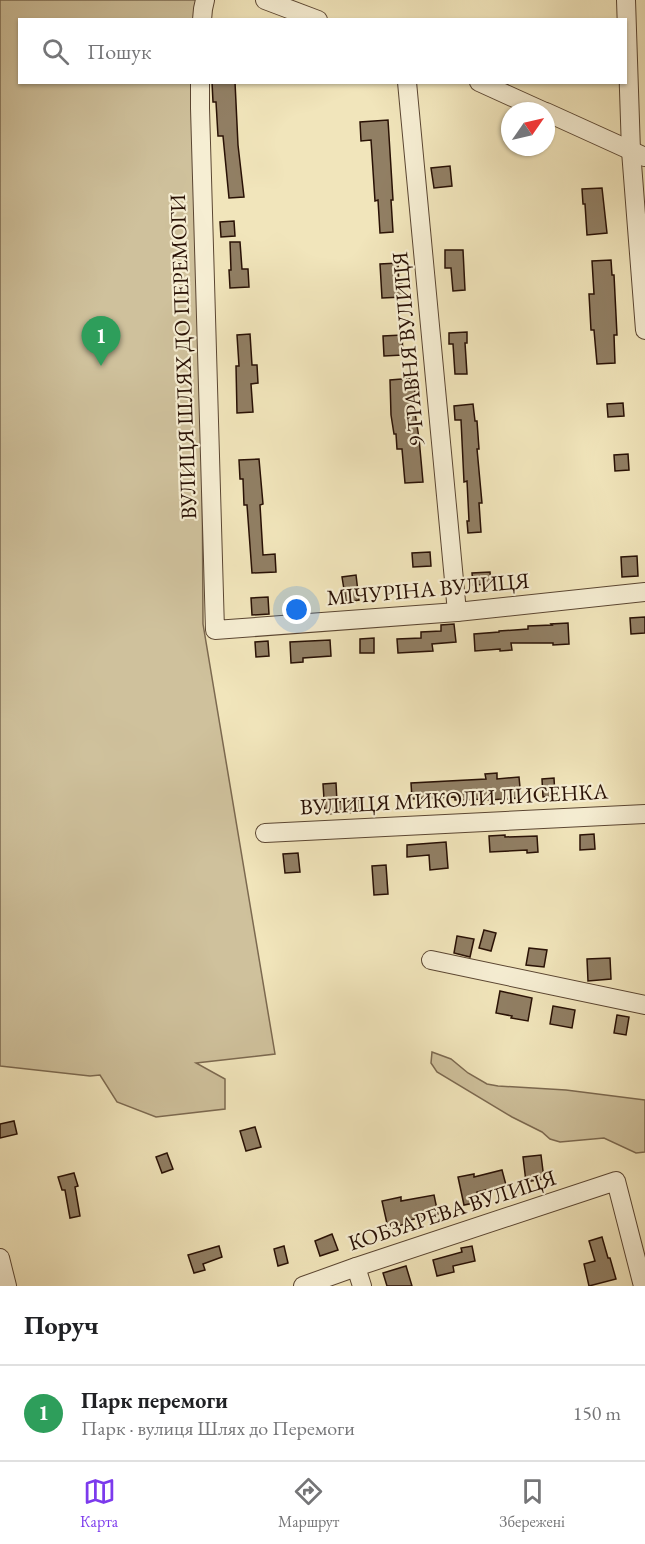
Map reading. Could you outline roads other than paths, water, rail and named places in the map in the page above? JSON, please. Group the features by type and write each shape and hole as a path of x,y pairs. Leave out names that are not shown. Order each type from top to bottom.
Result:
{"street":[{"path":"202,18 205,0"},
{"path":"265,0 313,18"},
{"path":"626,0 638,154 645,330"},
{"name":"ВУЛИЦЯ ШЛЯХ ДО ПЕРЕМОГИ","path":"201,84 200,120 215,630"},
{"name":"9 ТРАВНЯ ВУЛИЦЯ","path":"407,84 457,612"},
{"path":"483,84 522,102"},
{"path":"555,117 638,154"},
{"name":"МІЧУРІНА ВУЛИЦЯ","path":"215,630 457,612 645,592"},
{"name":"ВУЛИЦЯ МИКОЛИ ЛИСЕНКА","path":"265,833 645,814"},
{"path":"431,960 645,1005"},
{"name":"КОБЗАРЕВА ВУЛИЦЯ","path":"303,1286 616,1181 643,1286"},
{"path":"0,1258 7,1286"},
{"path":"356,1267 362,1286"}],"place":[{"name":"Парк перемоги","path":"101,366"}]}
